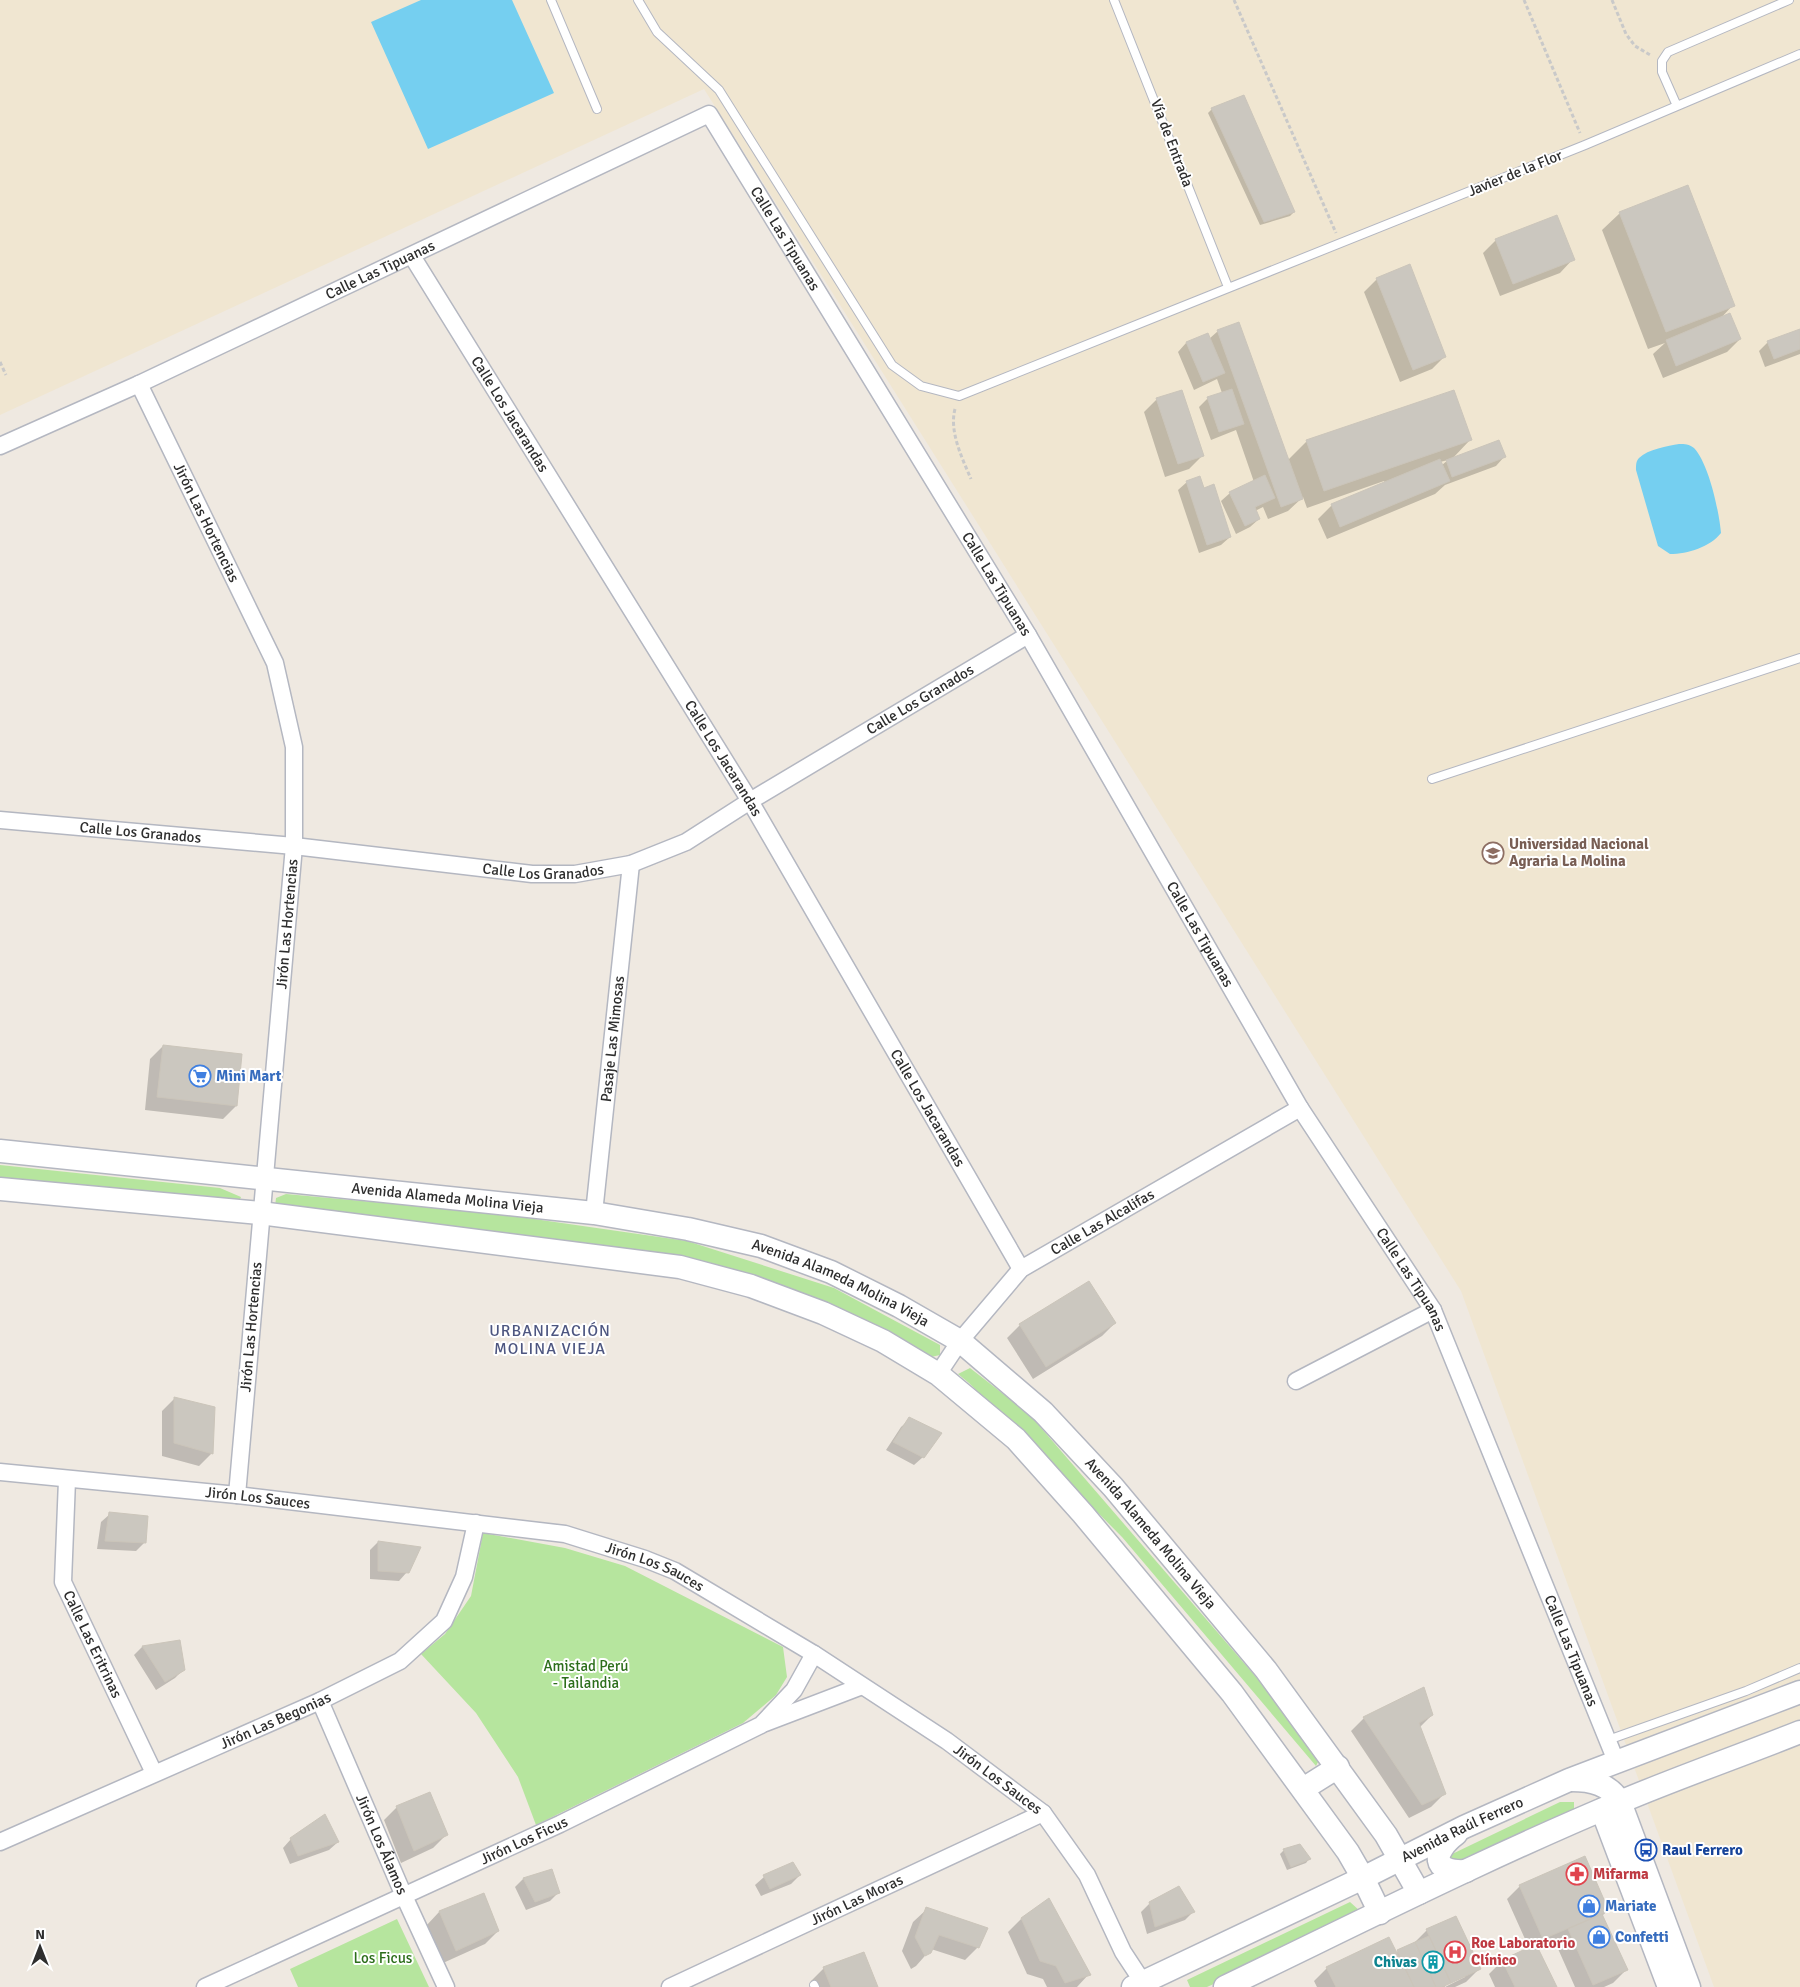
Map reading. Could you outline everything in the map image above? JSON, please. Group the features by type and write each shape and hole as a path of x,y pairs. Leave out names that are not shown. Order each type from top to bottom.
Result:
{"street":[{"name":"Calle Las Tipuanas","path":"0,446 139,384 709,114 1028,635 1300,1108 1433,1310 1616,1761"},
{"name":"Calle Los Jacarandas","path":"412,256 750,801 1021,1269"},
{"name":"Jirón Las Hortencias","path":"139,384 275,663 294,747 294,846 236,1495"},
{"name":"Calle Los Granados","path":"0,820 294,846 532,874 576,874 631,864 686,842 750,801 1028,635"},
{"name":"Pasaje Las Mimosas","path":"594,1213 631,864"},
{"name":"Calle Las Alcalifas","path":"938,1374 960,1341 1021,1269 1300,1108"},
{"name":"Avenida Alameda Molina Vieja","path":"0,1151 594,1213 688,1229 761,1246 831,1272 899,1306 960,1341 1042,1412 1113,1487 1266,1670 1386,1835 1419,1893"},
{"path":"0,1189 260,1213 680,1267 751,1286 823,1313 883,1341 938,1374 1016,1439 1083,1514 1232,1693 1348,1852 1380,1913"},
{"path":"1296,1382 1433,1310"},
{"name":"Jirón Los Sauces","path":"0,1472 236,1495 565,1534 645,1559 675,1572 814,1654 947,1741 1043,1813 1087,1875 1140,1986"},
{"name":"Calle Las Eritrinas","path":"67,1480 63,1582 154,1773"},
{"name":"Jirón Las Begonias","path":"0,1842 320,1701 400,1661 444,1621 464,1578 476,1522"},
{"name":"Jirón Los Ficus","path":"205,1987 560,1824 760,1725 794,1690 814,1654"},
{"path":"760,1725 862,1686"},
{"name":"Avenida Raúl Ferrero","path":"1140,1986 1464,1827 1569,1780 1800,1692"},
{"name":"Jirón Los Álamos","path":"320,1701 404,1896 446,1987"},
{"path":"1226,1987 1419,1893 1611,1806 1800,1732"},
{"path":"1303,1789 1338,1767"},
{"path":"1569,1780 1582,1780 1601,1784 1615,1794 1611,1806 1669,1987"},
{"path":"1611,1806 1689,1987"},
{"name":"Jirón Las Moras","path":"670,1987 1043,1813"},
{"path":"1464,1827 1438,1853 1439,1862 1443,1868 1451,1872 1466,1871"}],"lane":[{"path":"552,0 597,108"},
{"path":"638,0 657,32 719,90 892,364 921,386 959,396"},
{"name":"Vía de Entrada","path":"1114,0 1228,287"},
{"path":"1677,106 1662,72 1662,62 1668,52 1789,0"},
{"name":"Javier de la Flor","path":"959,396 1585,145 1800,54"},
{"path":"1432,778 1800,658"},
{"path":"1607,1740 1746,1691 1800,1668"}],"path":[{"path":"1234,0 1340,242"},
{"path":"1524,0 1585,145"},
{"path":"1612,0 1626,34 1635,46 1662,62"},
{"path":"0,362 6,375"},
{"path":"959,396 952,419 960,452 971,479"}],"shaded area":[{"name":"Universidad Nacional Agraria La Molina","path":"0,0 1800,0 1800,1987 1714,1987 1461,1291 704,89 0,415"}],"green space":[{"path":"0,1165 220,1188 241,1197 239,1202 0,1181"},
{"path":"286,1194 493,1213 687,1241 834,1288 940,1345 940,1355 931,1357 819,1301 275,1207 276,1198"},
{"path":"970,1368 1030,1415 1307,1736 1321,1756 1316,1766 1122,1537 958,1374"},
{"name":"Amistad Perú - Tailandia","path":"483,1533 565,1548 625,1566 783,1647 787,1677 776,1695 743,1723 536,1825 518,1777 476,1713 421,1654 445,1634 471,1596"},
{"path":"1560,1802 1574,1802 1574,1814 1459,1868 1448,1856"},
{"path":"1350,1902 1360,1911 1355,1920 1207,1987 1190,1987 1187,1980"},
{"name":"Los Ficus","path":"397,1919 429,1987 298,1987 290,1969"}],"water":[{"path":"421,0 512,0 554,93 428,149 371,22"},
{"path":"1679,444 1687,444 1694,448 1704,465 1716,501 1721,533 1711,542 1698,549 1670,554 1658,546 1636,465 1637,460 1648,452"}],"building":[{"path":"1244,95 1295,212 1264,222 1211,108"},
{"path":"1688,185 1735,306 1666,332 1619,212"},
{"path":"1557,215 1575,260 1513,284 1495,239"},
{"path":"1410,264 1446,357 1413,370 1376,278"},
{"path":"1730,313 1741,339 1676,366 1666,340"},
{"path":"1239,322 1303,499 1281,507 1217,330"},
{"path":"1800,329 1800,349 1774,359 1767,341"},
{"path":"1208,333 1225,373 1203,382 1186,342"},
{"path":"1232,389 1244,424 1219,432 1207,397"},
{"path":"1182,390 1204,456 1178,464 1156,398"},
{"path":"1454,390 1472,440 1324,491 1306,440"},
{"path":"1499,440 1506,457 1452,477 1446,460"},
{"path":"1440,459 1450,481 1340,527 1331,504"},
{"path":"1265,475 1275,498 1255,507 1260,519 1245,526 1229,492"},
{"path":"1200,476 1204,488 1214,484 1231,537 1207,545 1186,481"},
{"name":"Mini Mart","path":"163,1045 242,1054 237,1106 157,1097"},
{"path":"1089,1281 1116,1323 1046,1367 1019,1324"},
{"path":"174,1397 215,1407 213,1454 174,1443"},
{"path":"909,1417 942,1433 924,1458 893,1442"},
{"path":"109,1512 148,1516 146,1543 105,1541"},
{"path":"378,1541 421,1547 409,1573 378,1571"},
{"path":"180,1640 185,1670 165,1682 142,1646"},
{"path":"1424,1687 1433,1715 1419,1723 1446,1794 1422,1805 1363,1717"},
{"path":"430,1792 448,1835 414,1851 396,1806"},
{"path":"325,1814 339,1842 298,1856 290,1838"},
{"path":"1300,1844 1311,1859 1291,1867 1283,1849"},
{"path":"1585,1856 1609,1911 1543,1939 1519,1885"},
{"path":"793,1862 801,1875 770,1889 763,1875"},
{"path":"552,1869 560,1893 535,1902 523,1878"},
{"path":"1179,1886 1195,1912 1155,1927 1149,1902"},
{"path":"484,1893 499,1931 456,1951 439,1911"},
{"path":"1049,1898 1091,1975 1065,1983 1056,1966 1040,1961 1021,1918"},
{"path":"926,1907 988,1928 979,1948 939,1935 931,1953 925,1956 915,1937"},
{"path":"1602,1914 1628,1970 1593,1985 1568,1929"},
{"name":"Roe Laboratorio Clínico","path":"1456,1916 1481,1969 1451,1983 1426,1929"},
{"name":"Chivas","path":"1429,1936 1451,1983 1442,1987 1436,1987 1415,1942"},
{"path":"1389,1937 1414,1987 1336,1987 1326,1967"},
{"path":"1415,1942 1436,1987 1414,1987 1397,1950"},
{"path":"1536,1944 1557,1987 1515,1987 1502,1960"},
{"path":"864,1952 878,1987 831,1987 823,1967"}],"place":[{"name":"Universidad Nacional Agraria La Molina","path":"1493,853"},
{"name":"Mini Mart","path":"200,1076"},
{"name":"Raul Ferrero","path":"1646,1850"},
{"name":"Mifarma","path":"1577,1874"},
{"name":"Mariate","path":"1589,1906"},
{"name":"Confetti","path":"1599,1937"},
{"name":"Roe Laboratorio Clínico","path":"1455,1952"},
{"name":"Chivas","path":"1433,1962"}],"district":[{"name":"URBANIZACIÓN MOLINA VIEJA","path":"550,1340"}]}
